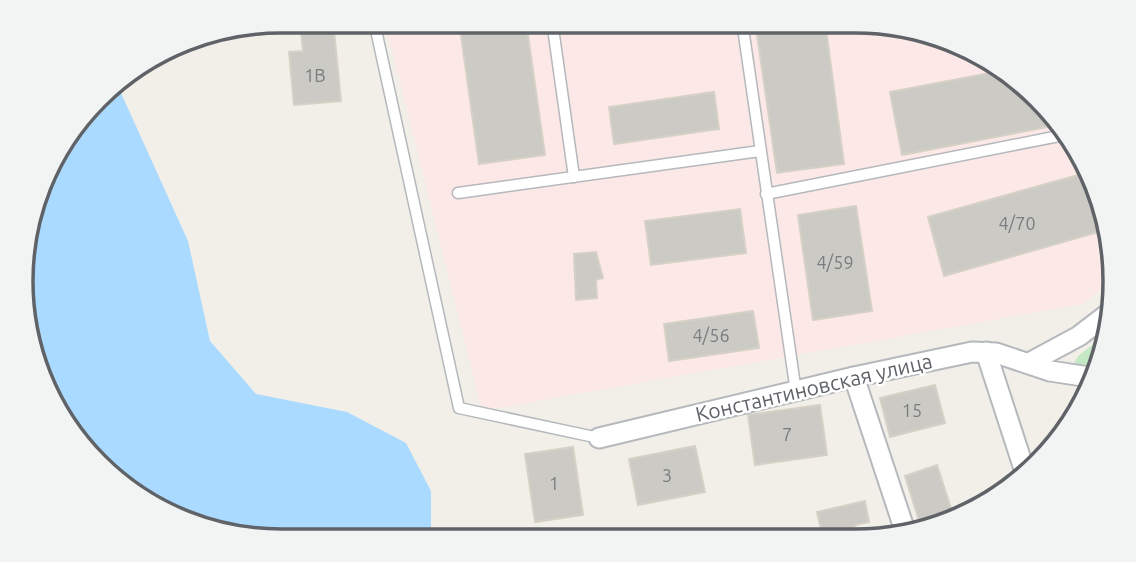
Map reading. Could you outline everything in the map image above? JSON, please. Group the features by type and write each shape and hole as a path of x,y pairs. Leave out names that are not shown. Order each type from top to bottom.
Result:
{"street":[{"path":"1029,363 1079,336 1100,320"},
{"name":"Константиновская улица","path":"599,438 854,377 972,352 986,352 1050,371 1084,377"},
{"path":"986,352 1022,463"},
{"path":"854,377 903,524"}],"lane":[{"path":"744,33 796,392"},
{"path":"377,34 459,408 599,438"},
{"path":"554,34 574,177"},
{"path":"766,194 1056,136"},
{"path":"458,193 760,151"}],"shaded area":[{"path":"855,33 903,38 950,52 979,66 1006,84 1052,130 1070,157 1090,201 1101,249 1103,288 1083,304 482,411 388,34"}],"green space":[{"path":"1094,343 1087,369 1078,369 1074,363 1078,356"}],"water":[{"path":"121,92 188,241 210,341 256,394 347,412 406,443 431,491 431,529 249,527 201,516 157,496 130,478 84,432 66,405 46,361 35,313 35,249 46,201 66,157 84,130"}],"building":[{"path":"757,33 827,33 844,164 777,173"},
{"path":"301,34 334,34 341,101 294,105 289,52 303,51"},
{"path":"461,34 528,34 545,155 479,164"},
{"path":"990,73 1006,84 1049,127 902,155 890,92"},
{"path":"714,92 719,129 614,144 609,107"},
{"path":"1079,175 1090,201 1098,232 944,276 928,217"},
{"path":"856,206 872,311 813,320 798,215"},
{"path":"740,209 746,253 651,265 645,221"},
{"path":"596,252 603,278 596,280 597,298 576,300 574,254"},
{"path":"753,311 759,348 669,361 664,324"},
{"path":"935,385 945,423 890,437 880,398"},
{"path":"820,405 827,455 755,465 748,415"},
{"path":"695,446 705,492 638,505 629,459"},
{"path":"573,447 583,515 535,522 525,454"},
{"path":"937,465 951,509 919,520 905,476"},
{"path":"865,501 869,522 855,525 856,529 821,529 817,512"}]}
